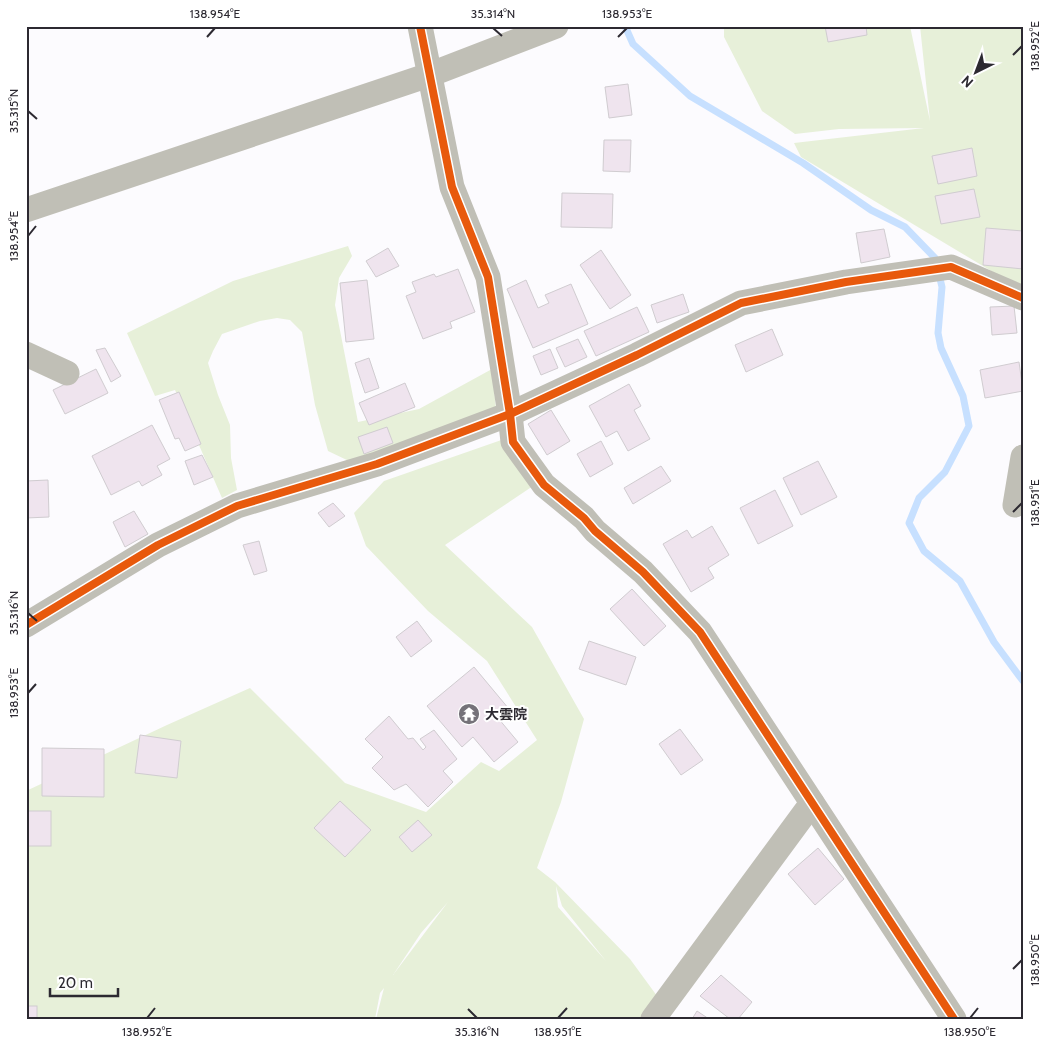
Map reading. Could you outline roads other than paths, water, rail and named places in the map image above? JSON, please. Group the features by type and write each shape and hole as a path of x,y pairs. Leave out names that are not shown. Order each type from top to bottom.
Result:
{"street":[{"path":"420,26 452,187 488,277 513,442 544,485 584,518 643,572 700,632 954,1019"},
{"path":"26,210 429,75 556,26"},
{"path":"26,625 158,545 237,506 377,464 510,414 741,303 846,282 919,270 951,267 1023,298"},
{"path":"26,354 67,373"},
{"path":"1015,504 1023,457"},
{"path":"653,1019 812,803"}],"waterway":[{"path":"625,26 633,44 690,96 803,163 871,210 905,227 935,258 942,287 938,333 941,348 963,396 969,426 945,472 919,498 909,523 924,551 960,581 994,642 1023,681"}],"place":[{"name":"大雲院","path":"469,714"}]}
